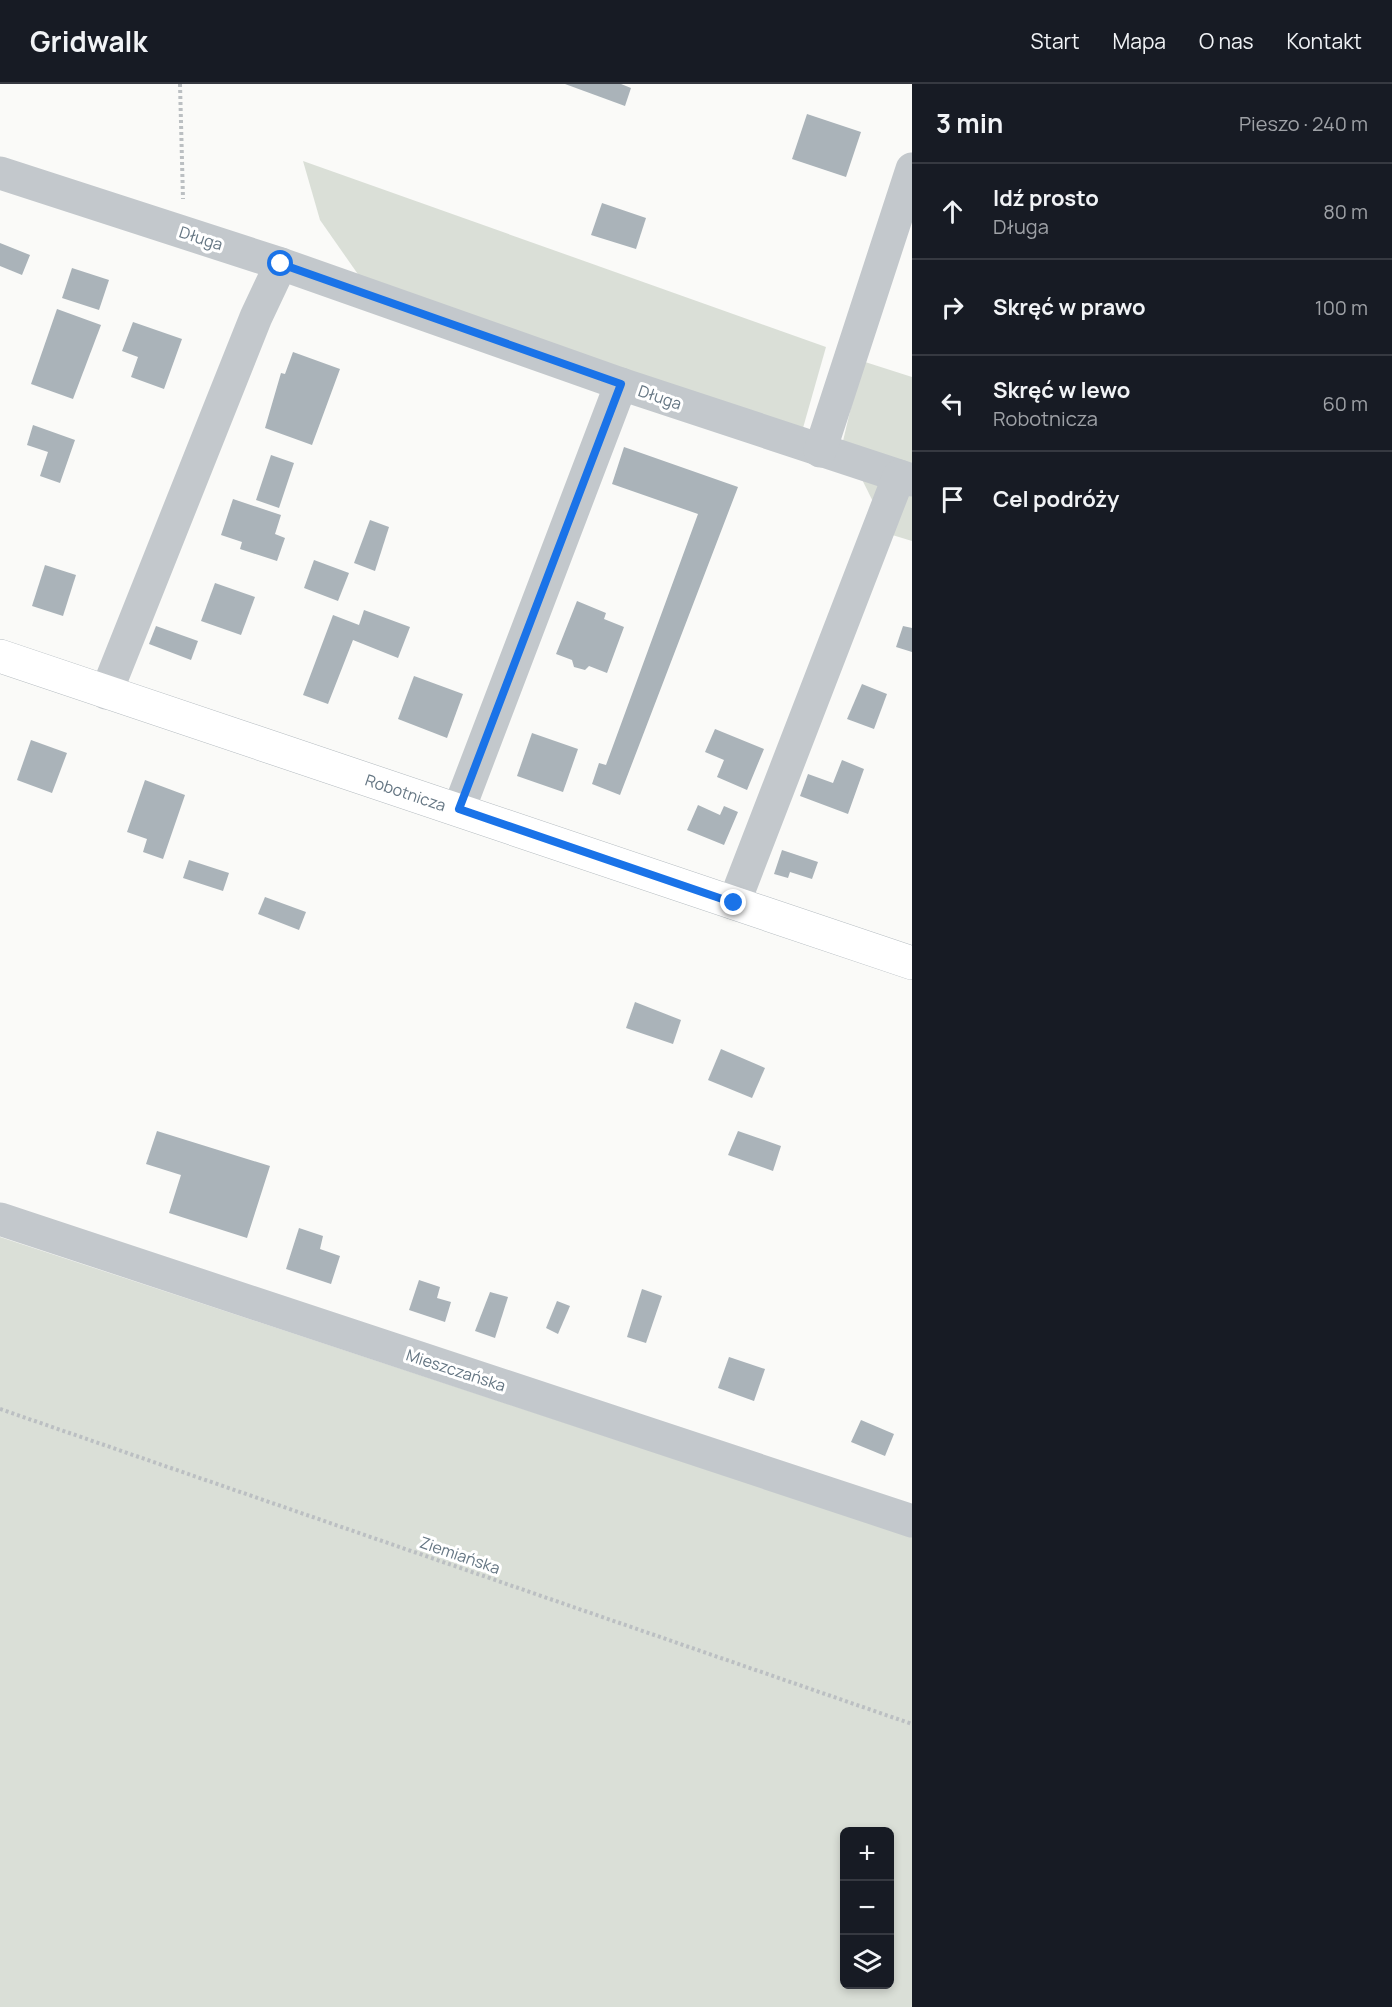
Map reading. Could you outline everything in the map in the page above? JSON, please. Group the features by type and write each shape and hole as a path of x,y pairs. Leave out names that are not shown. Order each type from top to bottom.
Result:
{"street":[{"path":"820,452 912,169"},
{"name":"Długa","path":"0,173 281,264 621,384 820,452 906,478"},
{"path":"106,693 252,328 281,264"},
{"path":"459,809 621,384"},
{"path":"734,903 906,478"},
{"name":"Robotnicza","path":"0,656 912,963"},
{"name":"Mieszczańska","path":"0,1220 912,1521"}],"path":[{"path":"180,84 184,232"},
{"name":"Ziemiańska","path":"0,1409 912,1724"}],"shaded area":[{"path":"303,161 826,347 801,435 362,280 320,220"},
{"path":"862,361 912,377 912,541 889,534 843,441"},
{"path":"0,1237 912,1537 912,2007 0,2007"}],"building":[{"path":"565,84 621,84 631,88 625,106"},
{"path":"807,114 861,132 846,177 792,159"},
{"path":"602,203 646,218 636,249 591,235"},
{"path":"0,243 30,255 22,275 0,266"},
{"path":"72,268 109,280 99,310 62,298"},
{"path":"57,309 101,325 73,399 31,384"},
{"path":"133,322 182,339 164,389 131,377 138,357 122,351"},
{"path":"293,352 340,369 312,445 265,428 281,373 285,374"},
{"path":"33,425 75,440 60,483 40,476 48,452 27,445"},
{"path":"624,447 738,487 620,795 592,784 599,763 606,765 698,514 612,484"},
{"path":"271,455 294,463 279,508 256,500"},
{"path":"233,499 281,515 275,534 285,538 277,561 240,549 242,542 221,535"},
{"path":"370,520 389,527 375,571 354,563"},
{"path":"314,560 349,573 338,601 304,588"},
{"path":"45,565 76,575 63,616 32,606"},
{"path":"215,583 255,597 241,635 201,621"},
{"path":"577,601 606,613 604,619 624,627 607,673 589,666 585,670 574,667 572,660 556,654"},
{"path":"364,610 410,627 398,658 353,640 328,704 303,695 333,615 359,625"},
{"path":"156,626 198,641 191,660 149,644"},
{"path":"903,626 912,628 912,652 896,647"},
{"path":"414,676 463,694 447,738 398,719"},
{"path":"862,684 887,694 874,729 847,719"},
{"path":"715,729 764,749 747,790 717,777 724,760 705,752"},
{"path":"532,733 578,749 563,792 517,776"},
{"path":"31,740 67,753 52,793 17,780"},
{"path":"842,760 864,769 848,814 800,796 808,774 833,783"},
{"path":"145,780 185,795 163,859 143,852 147,839 127,832"},
{"path":"698,805 720,815 724,806 738,812 724,845 687,830"},
{"path":"782,850 818,862 812,879 790,872 788,878 774,874"},
{"path":"189,860 229,873 223,891 183,878"},
{"path":"265,897 306,912 299,930 258,914"},
{"path":"635,1002 681,1020 673,1044 626,1028"},
{"path":"721,1049 765,1068 752,1098 708,1080"},
{"path":"157,1131 270,1166 247,1238 169,1213 181,1175 146,1164"},
{"path":"738,1131 781,1146 773,1171 728,1155"},
{"path":"299,1228 323,1236 320,1249 340,1256 331,1284 286,1269"},
{"path":"419,1280 440,1287 437,1298 451,1302 445,1322 409,1310"},
{"path":"642,1289 662,1296 646,1343 627,1337"},
{"path":"490,1292 508,1297 495,1338 475,1331"},
{"path":"557,1301 570,1306 558,1334 546,1328"},
{"path":"729,1357 765,1369 754,1401 718,1388"},
{"path":"861,1420 894,1434 885,1456 851,1442"}],"route":[{"path":"281,264 621,384 459,809 734,903"}]}
